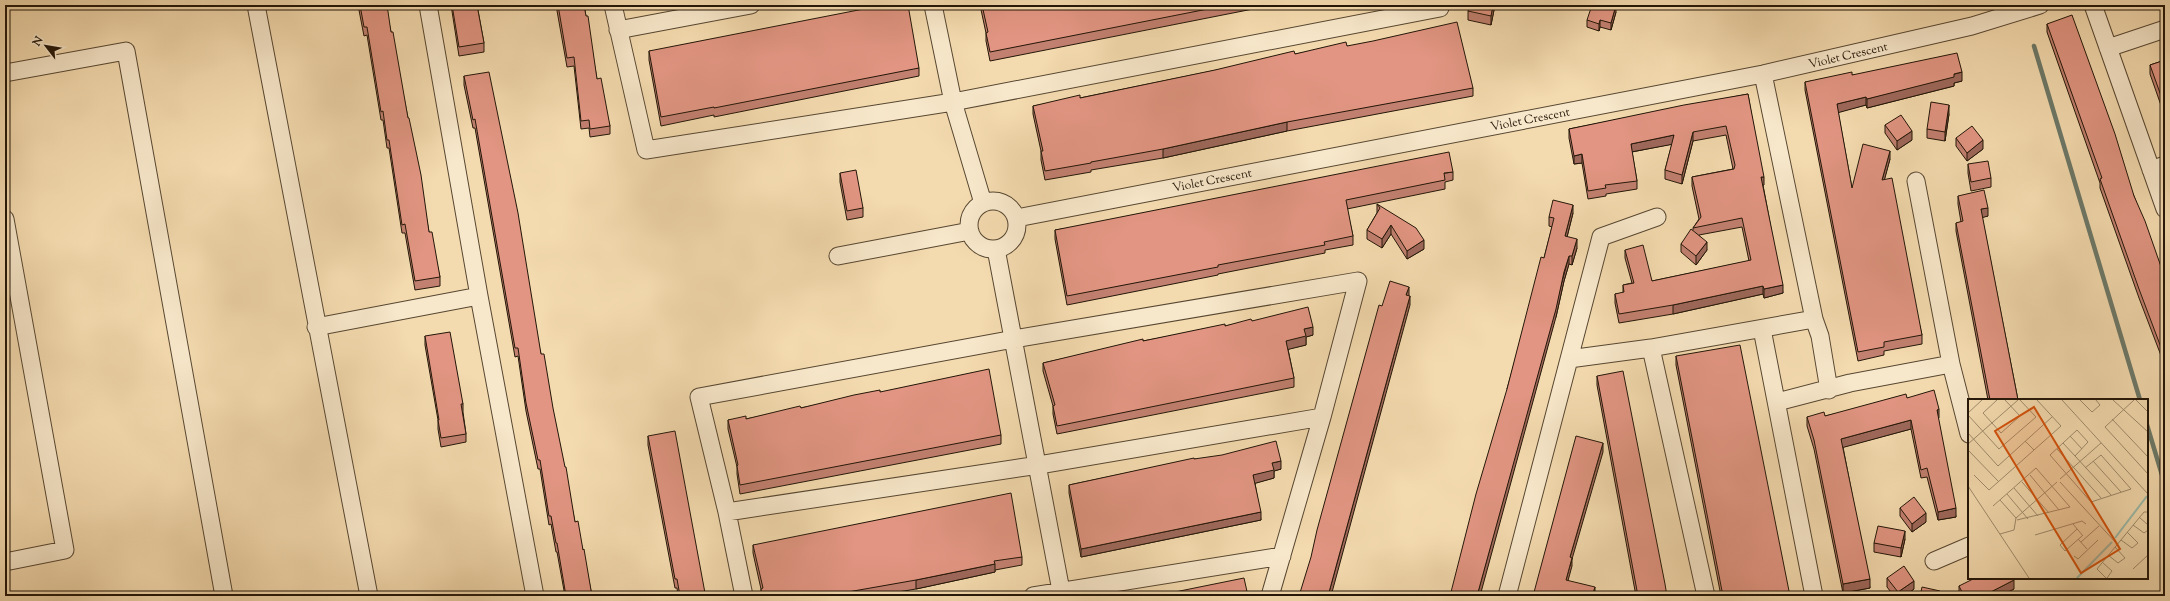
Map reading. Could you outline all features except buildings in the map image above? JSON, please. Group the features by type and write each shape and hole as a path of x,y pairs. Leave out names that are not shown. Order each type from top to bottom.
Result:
{"street":[{"path":"256,5 316,327 369,596"},
{"path":"428,5 479,296 535,596"},
{"path":"613,5 646,150 953,102 1440,8 1440,5"},
{"path":"618,30 751,5"},
{"path":"933,5 953,102 983,203"},
{"name":"Violet Crescent","path":"1017,218 1763,74 1972,26 2040,5"},
{"path":"2093,5 2108,48 2158,168 2165,209"},
{"path":"2108,48 2165,29"},
{"path":"5,73 126,51 224,596"},
{"path":"1763,74 1814,319 1820,336 1829,390"},
{"path":"1916,181 1951,364 1968,430"},
{"path":"990,200 1000,201 1013,210 1017,218 1018,227 1011,242 1004,247 996,249 980,245 973,239 970,231 971,214 983,203 990,200"},
{"path":"1507,596 1601,237 1657,216"},
{"path":"5,219 65,550 5,562"},
{"path":"838,256 970,231"},
{"path":"996,249 1039,465 1062,593"},
{"path":"744,596 727,512 699,397 1014,339 1358,281 1322,417 1270,596"},
{"path":"316,327 479,296"},
{"path":"1569,358 1651,348 1814,319"},
{"path":"1762,329 1814,596"},
{"path":"1651,348 1706,596"},
{"path":"1777,402 1829,390 1850,383 1951,364"},
{"path":"727,512 1039,465 1322,417"},
{"path":"1934,562 1968,546"},
{"path":"1033,596 1062,593 1282,556"}],"waterway":[{"path":"2034,46 2140,399"},
{"path":"2148,428 2165,485"}]}
